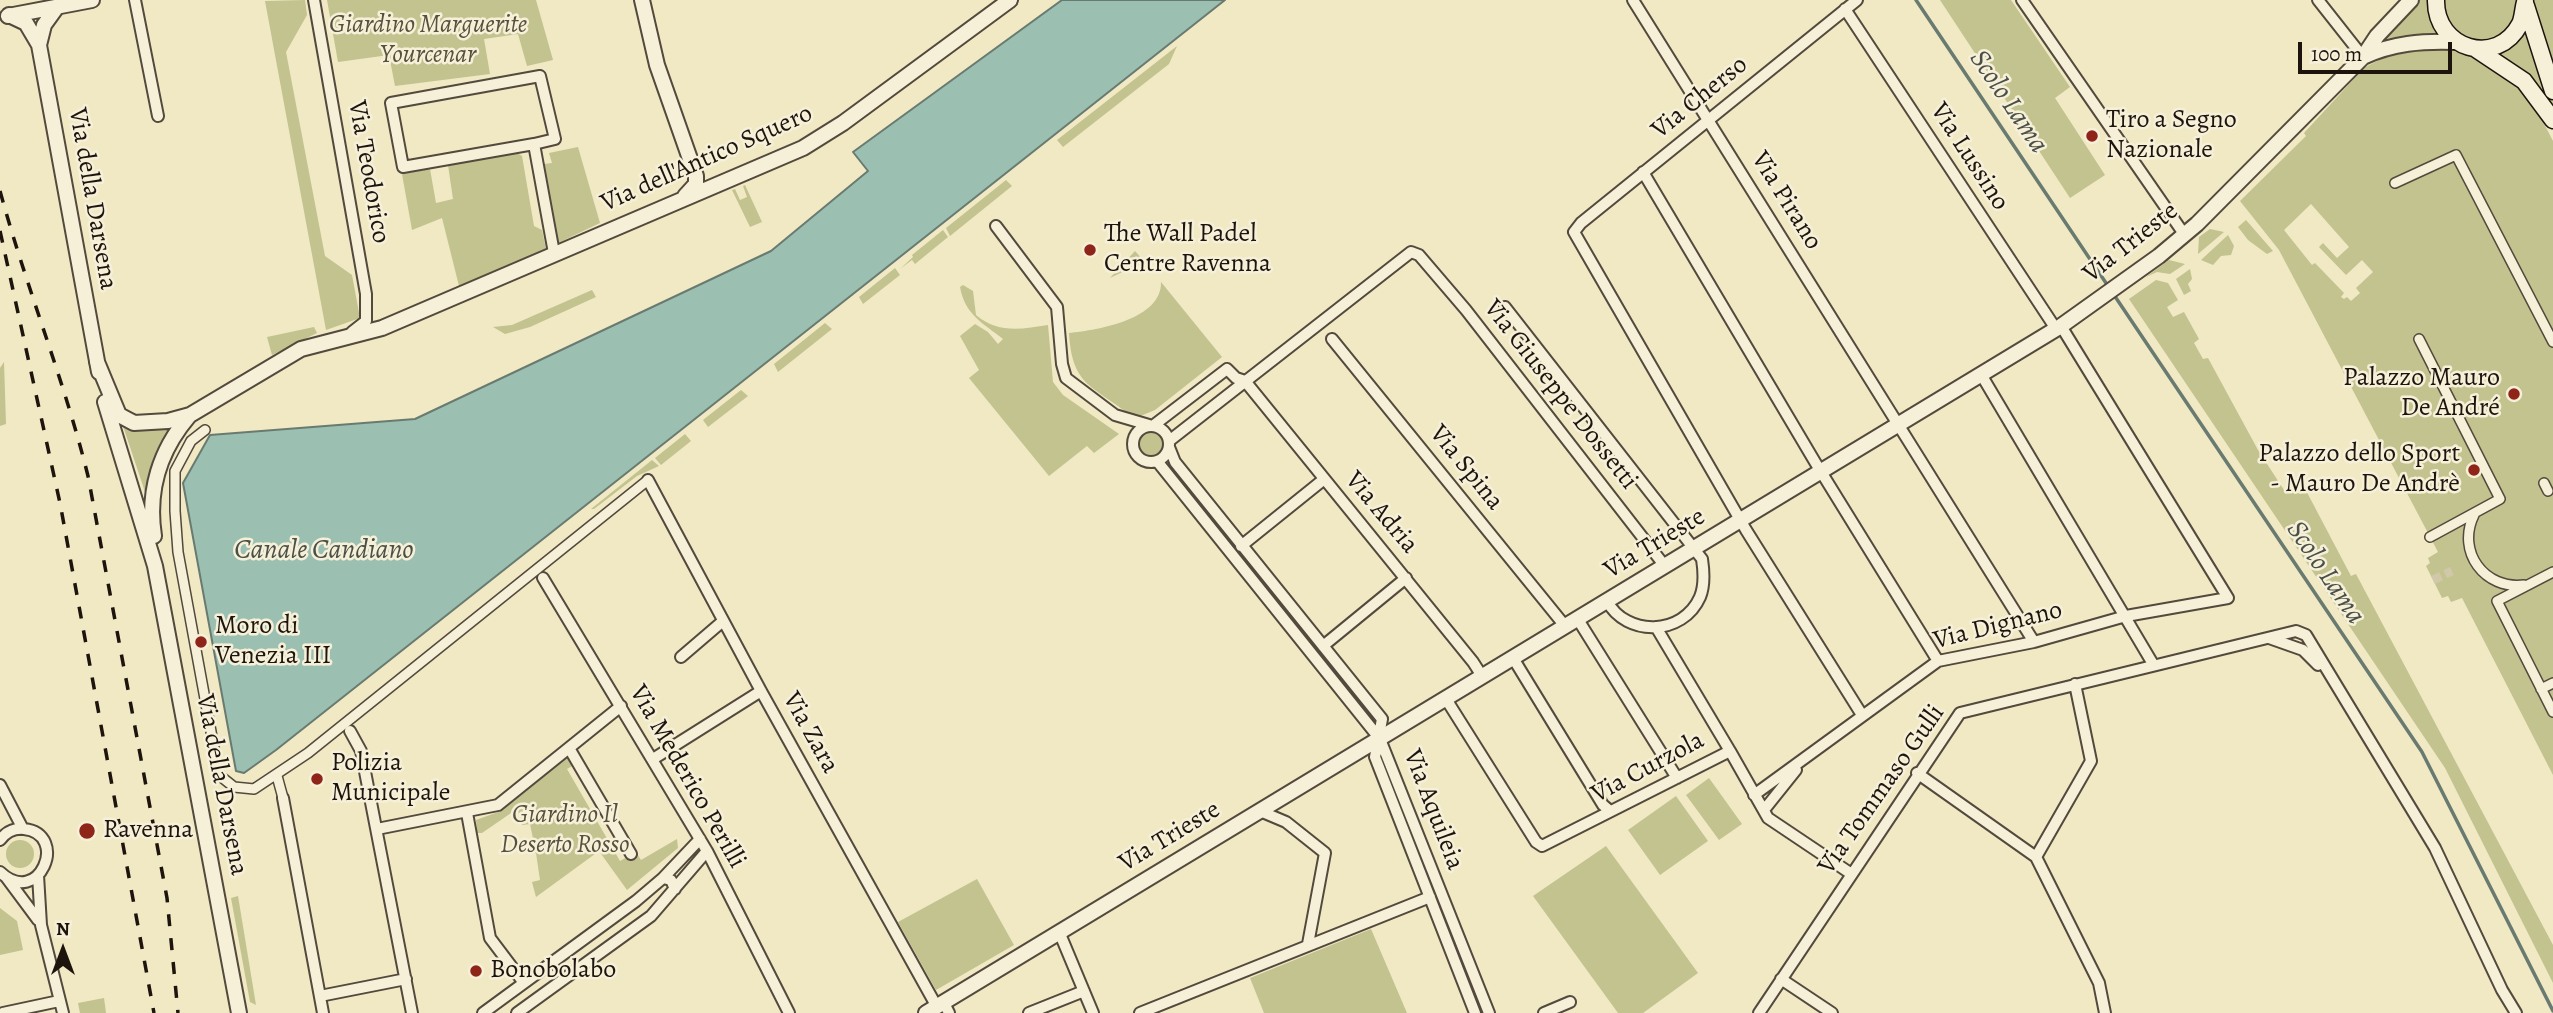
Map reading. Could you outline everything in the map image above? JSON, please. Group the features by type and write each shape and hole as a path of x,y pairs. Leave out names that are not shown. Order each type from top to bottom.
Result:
{"main road":[{"path":"2436,0 2436,11 2441,24 2454,42 2476,49 2524,81 2553,120"},
{"path":"2476,49 2496,46 2510,37 2521,23 2524,1"},
{"path":"2524,1 2553,91"}],"street":[{"path":"5,16 92,0"},
{"path":"135,0 159,116"},
{"name":"Via Teodorico","path":"314,0 366,294 366,321 362,327 340,338"},
{"path":"642,0 657,65 696,176 692,191 678,200"},
{"name":"Via dell'Antico Squero","path":"190,415 293,353 382,328 803,148 843,123 1010,0"},
{"name":"Via Pirano","path":"1633,0 2034,642"},
{"name":"Via Cherso","path":"1742,521 1574,232 1581,223 1643,172 1710,121 1857,0"},
{"path":"2022,0 2163,208 2185,234"},
{"path":"2318,0 2363,57"},
{"name":"Via Trieste","path":"939,1009 1693,546 1742,521 1982,376 2098,300 2185,234 2363,57 2377,36 2411,0"},
{"path":"39,45 44,25 57,7"},
{"name":"Via Lussino","path":"1845,9 2058,327 2228,598"},
{"name":"Via della Darsena","path":"5,16 26,23 39,45 106,405 155,566 239,1013"},
{"name":"Via Trieste","path":"2363,57 2395,45 2423,41 2454,42"},
{"path":"540,76 555,139 534,144 403,167 391,103 540,76"},
{"path":"534,144 554,253"},
{"path":"2395,183 2456,155 2553,342"},
{"path":"1643,172 1821,472 1938,661"},
{"path":"996,226 1057,307 1062,364 1066,378 1115,415 1164,431 1175,462 1382,719 1380,739"},
{"name":"Via Giuseppe Dossetti","path":"1245,381 1411,252 1419,255 1466,310 1664,565"},
{"path":"1505,307 1702,559 1704,572 1699,600 1686,615 1669,625 1656,628 1633,625 1614,613 1607,601"},
{"name":"Via Spina","path":"1332,339 1571,622 1676,778"},
{"path":"2419,339 2500,499 2430,537"},
{"name":"Via della Darsena","path":"97,362 113,405 124,418 148,425 190,415"},
{"path":"1133,440 1139,430 1152,425 1227,369 1236,378 1245,381"},
{"path":"1982,376 2153,664"},
{"path":"1157,461 1165,456 1169,444 1245,381"},
{"name":"Via Adria","path":"1245,381 1323,480 1406,578 1482,676"},
{"name":"Via della Darsena","path":"155,566 150,497 168,445 190,415"},
{"path":"1115,415 1133,440 1139,457 1157,461 1380,739"},
{"path":"205,430 191,441 175,471 178,552 219,775 234,787 254,789 347,728 540,573 648,480"},
{"name":"Via Zara","path":"648,480 761,691 939,1009"},
{"path":"1241,546 1323,480"},
{"path":"2474,514 2468,528 2467,541 2473,560 2482,573 2491,580 2514,586 2529,584"},
{"path":"1742,521 1861,715"},
{"path":"2553,572 2497,601 2553,712"},
{"name":"Via Mederico Perilli","path":"540,573 707,851 789,1013"},
{"path":"1323,646 1406,578"},
{"name":"Via Dignano","path":"1754,795 1938,661 2228,598"},
{"path":"2128,620 2141,648 2138,668"},
{"path":"681,657 723,621"},
{"path":"1656,628 1728,747"},
{"name":"Via Tommaso Gulli","path":"1759,1013 1960,712 2287,632 2306,635 2435,848 2502,990 2516,1013"},
{"path":"1513,657 1603,805 1609,810"},
{"path":"2541,689 2553,683"},
{"path":"2036,857 2091,761 2075,684"},
{"path":"653,759 761,691"},
{"name":"Via Curzola","path":"1447,699 1536,842 1542,846 1596,821 1609,810 1676,778 1728,747 1769,818 1850,873"},
{"path":"377,829 498,805 621,706"},
{"path":"347,728 361,751 412,1013"},
{"name":"Via Aquileia","path":"1380,739 1375,757 1475,1013"},
{"name":"Via Aquileia","path":"1380,739 1489,1013"},
{"path":"569,748 631,854"},
{"name":"Via Dignano","path":"1764,810 1806,757"},
{"path":"1917,773 2036,857 2099,982 2105,1013"},
{"path":"277,776 323,1013"},
{"path":"0,785 23,829"},
{"path":"0,795 0,802"},
{"path":"1260,811 1286,822 1325,853 1308,944"},
{"path":"467,813 490,938 524,983"},
{"path":"1,838 23,829 37,834 46,847 47,862 38,875 19,882 2,875"},
{"path":"483,1013 663,878 700,839"},
{"path":"517,1013 628,934 675,889 707,851"},
{"path":"2,875 30,906 41,925"},
{"path":"38,875 41,925 63,1013"},
{"path":"663,878 671,880 675,889"},
{"path":"1140,1013 1430,897"},
{"path":"1060,934 1093,1013"},
{"path":"320,996 406,979"},
{"path":"1781,979 1832,1013"},
{"name":"Via Tommaso Gulli","path":"2502,990 2507,1013"},
{"path":"1029,1013 1084,991"},
{"path":"3,1013 59,1001"},
{"path":"1544,1013 1570,1002"}],"green space":[{"path":"305,0 307,15 286,52 325,256 352,275 360,318 326,330 265,1"},
{"name":"Giardino Marguerite Yourcenar","path":"327,0 536,0 553,60 527,66 518,34 484,39 490,74 395,86 389,55 338,62"},
{"path":"1940,0 2011,0 2070,87 2055,98 2105,175 2070,198"},
{"path":"2419,0 2428,0 2430,18 2440,36 2378,46"},
{"path":"2441,0 2519,1 2510,28 2495,38 2477,40 2468,39 2452,29 2446,20"},
{"path":"2530,0 2553,0 2553,70"},
{"path":"2524,25 2553,102 2553,112 2527,79 2495,52"},
{"path":"1177,46 1169,64 1063,147 1057,140"},
{"name":"Palazzo dello Sport - Mauro De Andrè","path":"2420,47 2446,49 2486,61 2517,84 2530,100 2553,141 2553,775 2462,598 2451,602 2448,596 2442,598 2426,566 2430,563 2428,558 2438,552 2279,250 2240,201 2306,136 2304,133 2364,68 2393,52","holes":["2311,204 2349,247 2337,258 2323,243 2319,247 2346,275 2362,260 2373,272 2356,288 2360,293 2351,301 2347,297 2341,297 2344,293 2315,263 2312,265 2284,230"]},
{"path":"578,147 600,223 558,243 544,164 552,163 549,153"},
{"path":"516,152 522,156 534,226 542,230 546,249 459,286 442,218 412,230 402,174 430,169 436,203 453,199 448,165"},
{"path":"1006,180 1012,186 950,236 946,228"},
{"path":"745,185 762,222 750,227 732,190 735,189 740,200 747,197 743,186"},
{"path":"2246,220 2273,251 2267,254 2248,240 2238,227"},
{"path":"2210,229 2224,232 2198,254 2199,237"},
{"path":"943,230 948,237 915,264 912,260 900,269 912,255"},
{"path":"2228,235 2234,246 2231,255 2221,256 2213,265 2201,260"},
{"path":"1135,251 1152,270 1137,265 1110,278"},
{"path":"2169,260 2185,264 2170,274 2157,272 2146,277"},
{"path":"895,268 900,275 863,304 859,297"},
{"path":"2190,269 2192,279 2188,284 2191,291 2184,295 2176,279"},
{"path":"2156,280 2168,283 2178,300 2167,307 2173,317 2184,312 2199,339 2194,343 2203,359 2208,358 2258,450 2284,490 2301,481 2351,576 2356,574 2553,945 2553,983 2445,768 2129,299"},
{"path":"1161,282 1222,357 1155,410 1138,417 1129,414 1094,389 1079,374 1074,364 1069,333 1112,325 1140,314 1159,295"},
{"path":"963,285 973,291 976,315 984,321 1010,329 1048,325 1053,382 1063,395 1119,434 1094,453 1087,446 1049,476 969,378 979,370 960,336 975,324 988,332 998,344 1003,339 971,312 962,297 960,287"},
{"path":"592,290 596,297 530,327 505,334 493,327 512,325"},
{"path":"825,323 832,329 778,372 774,364"},
{"path":"314,327 317,333 272,355 267,337"},
{"path":"4,362 6,424 0,426 0,368"},
{"path":"741,390 748,396 708,427 703,420"},
{"path":"176,422 158,451 145,492 122,423"},
{"path":"1151,431 1162,438 1163,443 1156,454 1151,455 1140,448 1139,443 1146,432"},
{"path":"685,434 691,441 661,465 655,458"},
{"path":"652,460 659,466 637,476 591,509"},
{"name":"Giardino Il Deserto Rosso","path":"566,758 570,758 574,765 567,769 620,861 636,852 641,860 677,839 678,848 627,890 599,851 536,897 532,882 540,880 536,853 527,854 527,850 535,848 530,824 522,825 520,813 514,811 482,833 477,833 476,820 501,811"},
{"path":"1709,778 1742,824 1719,840 1686,795"},
{"path":"1676,796 1708,841 1660,875 1628,830"},
{"path":"20,840 30,844 34,854 30,864 20,868 10,864 6,854 10,844"},
{"path":"1606,846 1698,973 1643,1013 1618,1013 1533,896"},
{"path":"977,879 1014,945 936,990 898,922"},
{"path":"238,896 256,1005 250,1002 231,898"},
{"path":"0,908 17,921 23,950 0,955"},
{"path":"1371,929 1407,1013 1264,1013 1250,978"},
{"path":"104,998 106,1013 80,1013 78,1003"}],"water":[{"name":"Canale Candiano","path":"1062,0 1225,0 276,750 244,773 236,771 183,483 210,435 415,419 771,251 868,171 853,152"}],"waterway":[{"name":"Scolo Lama","path":"1916,0 2108,286"},
{"name":"Scolo Lama","path":"2112,292 2422,752 2553,1011"}],"tunnel":[{"path":"2433,580 2452,571"}],"railway":[{"path":"0,191 68,404 88,476 167,898 178,1013"},
{"path":"0,231 60,503 154,1013"}],"place":[{"name":"Tiro a Segno Nazionale","path":"2092,136"},
{"name":"The Wall Padel Centre Ravenna","path":"1090,250"},
{"name":"Palazzo Mauro De André","path":"2514,394"},
{"name":"Palazzo dello Sport - Mauro De Andrè","path":"2474,470"},
{"name":"Moro di Venezia III","path":"201,642"},
{"name":"Polizia Municipale","path":"317,779"},
{"name":"Ravenna","path":"87,831"},
{"name":"Bonobolabo","path":"476,971"}]}
